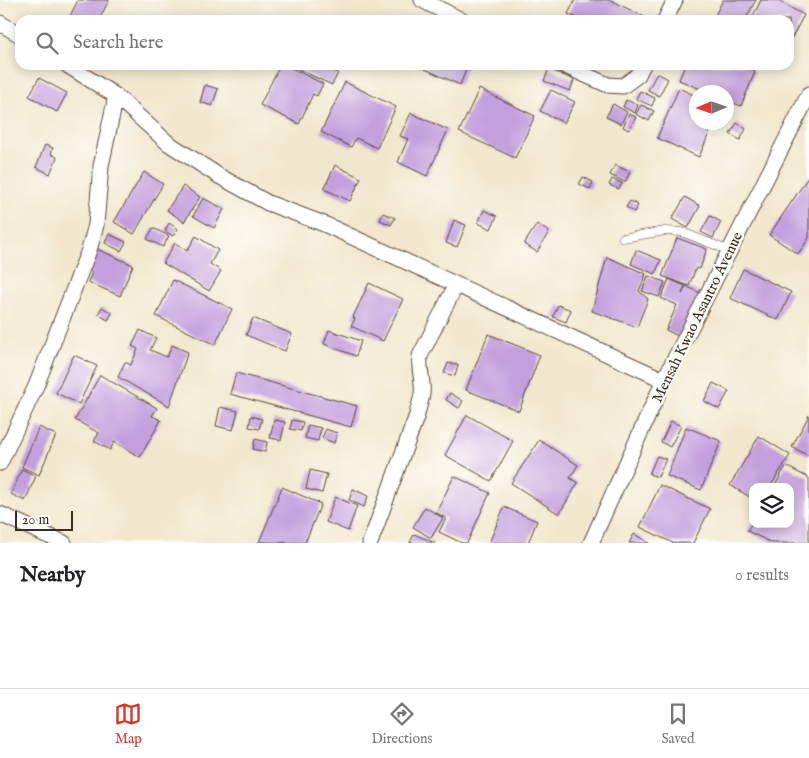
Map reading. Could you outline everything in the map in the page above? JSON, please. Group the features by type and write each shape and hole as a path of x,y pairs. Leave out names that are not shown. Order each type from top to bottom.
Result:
{"street":[{"path":"422,0 442,6 455,15"},
{"path":"668,15 675,0"},
{"path":"0,23 15,32"},
{"path":"75,70 116,96 168,143 268,203 324,224 664,380"},
{"path":"574,70 608,85 623,86 640,70"},
{"name":"Mensah Kwao Asantro Avenue","path":"591,543 664,380 809,94"},
{"path":"0,463 40,377 89,250 96,225 100,166 116,96"},
{"path":"370,543 417,415 422,394 422,382 418,368 420,356 456,285"},
{"path":"0,514 64,543"}],"lane":[{"path":"623,238 665,230 682,232 730,251"}],"building":[{"path":"78,0 109,0 102,15 70,15"},
{"path":"575,0 611,0 640,15 570,15 568,14"},
{"path":"723,0 756,0 748,15 715,15"},
{"path":"761,0 776,0 804,15 794,34 794,15 754,15"},
{"path":"278,70 296,70 323,84 317,96 313,94 299,124 260,105"},
{"path":"300,70 332,70 338,73 332,85"},
{"path":"427,70 466,70 460,85"},
{"path":"549,70 574,80 570,91 544,81"},
{"path":"683,70 752,70 755,72 741,106 734,103 734,85 691,85 679,80"},
{"path":"657,73 668,79 659,96 648,90"},
{"path":"39,78 67,93 57,112 29,96"},
{"path":"345,82 396,107 377,148 356,138 351,147 321,132"},
{"path":"205,85 218,89 212,106 200,102"},
{"path":"679,88 689,93 689,130 711,130 699,157 657,138"},
{"path":"479,89 535,116 515,158 459,132"},
{"path":"551,90 575,102 564,123 540,111"},
{"path":"640,91 655,98 652,106 636,99"},
{"path":"626,100 638,105 635,113 623,107"},
{"path":"613,104 627,112 621,124 606,117"},
{"path":"641,105 654,111 649,121 636,114"},
{"path":"411,113 448,130 427,176 398,162 408,139 400,136"},
{"path":"629,114 636,117 629,130 623,127"},
{"path":"737,123 746,129 740,140 730,134"},
{"path":"45,145 53,148 51,154 57,157 50,174 36,167"},
{"path":"335,165 361,178 350,201 324,189"},
{"path":"615,165 630,172 625,182 610,175"},
{"path":"144,172 163,184 134,234 114,222"},
{"path":"809,176 809,238 798,254 769,235"},
{"path":"583,177 593,182 590,189 579,184"},
{"path":"612,179 622,183 619,189 609,185"},
{"path":"183,186 200,197 184,222 167,210"},
{"path":"685,197 700,206 688,228 672,219"},
{"path":"203,198 224,209 214,228 193,216"},
{"path":"630,201 638,205 634,212 626,207"},
{"path":"484,210 497,216 491,229 478,223"},
{"path":"383,213 395,218 391,225 380,220"},
{"path":"710,216 721,222 713,238 701,232"},
{"path":"454,220 466,225 457,247 446,243"},
{"path":"169,223 178,229 173,236 165,231"},
{"path":"537,224 549,232 537,252 524,244"},
{"path":"153,228 169,236 163,247 147,239"},
{"path":"109,234 126,242 121,251 105,243"},
{"path":"196,236 218,250 210,264 221,271 209,291 163,263 175,243 187,251"},
{"path":"677,238 707,249 700,269 696,268 689,286 662,276"},
{"path":"97,249 133,265 120,296 88,282 92,272 89,270"},
{"path":"636,250 661,260 655,274 631,264"},
{"path":"607,257 646,274 639,291 648,299 637,327 592,311"},
{"path":"743,269 791,292 778,320 730,298"},
{"path":"648,276 665,282 659,297 642,291"},
{"path":"669,279 685,286 682,294 686,286 702,294 682,338 666,330 677,305 661,298"},
{"path":"173,280 232,309 215,345 156,316"},
{"path":"369,283 403,299 383,341 351,326 355,319 353,317"},
{"path":"558,305 571,310 566,322 553,317"},
{"path":"102,307 112,313 108,320 98,314"},
{"path":"253,318 292,334 285,351 246,335"},
{"path":"140,330 156,338 150,350 167,357 172,345 188,352 169,406 118,377 125,362 131,365 138,349 132,346"},
{"path":"329,330 361,341 356,356 324,344"},
{"path":"488,334 540,355 519,411 466,390"},
{"path":"74,355 97,366 79,404 56,393"},
{"path":"448,363 458,365 455,376 444,373"},
{"path":"236,373 357,406 351,427 230,394"},
{"path":"100,375 157,408 152,416 161,420 140,457 114,442 110,450 94,441 99,433 75,420"},
{"path":"713,383 729,391 719,409 704,401"},
{"path":"450,393 463,401 459,408 446,400"},
{"path":"220,407 238,411 233,430 216,426"},
{"path":"467,415 513,441 491,481 445,455"},
{"path":"809,415 809,456 792,447"},
{"path":"251,416 262,419 259,429 249,427"},
{"path":"274,420 285,422 281,440 270,438"},
{"path":"292,420 303,422 301,431 290,429"},
{"path":"671,421 681,426 670,447 661,442"},
{"path":"308,425 321,428 318,441 305,438"},
{"path":"39,427 56,435 39,475 22,467"},
{"path":"686,427 721,441 701,490 667,476"},
{"path":"326,429 337,433 334,443 322,438"},
{"path":"759,436 790,455 772,483 749,483 749,497 730,485"},
{"path":"255,439 267,442 265,452 253,449"},
{"path":"539,440 578,465 570,478 578,483 559,514 511,483"},
{"path":"657,456 666,459 658,477 649,474"},
{"path":"786,466 809,478 809,543 772,543 747,531 749,528 794,528 794,483 776,483"},
{"path":"22,469 36,476 25,501 11,494"},
{"path":"310,470 327,474 322,493 306,489"},
{"path":"454,476 490,493 467,543 462,543 439,532 446,518 436,513"},
{"path":"660,485 710,509 693,543 673,543 640,527"},
{"path":"282,487 321,504 305,543 259,542"},
{"path":"353,489 368,496 364,507 349,500"},
{"path":"335,497 357,506 348,531 326,522"},
{"path":"425,507 443,518 431,538 413,527"},
{"path":"504,507 537,521 528,543 489,543"},
{"path":"414,534 435,543 410,543"},
{"path":"634,534 649,543 629,543"}]}
